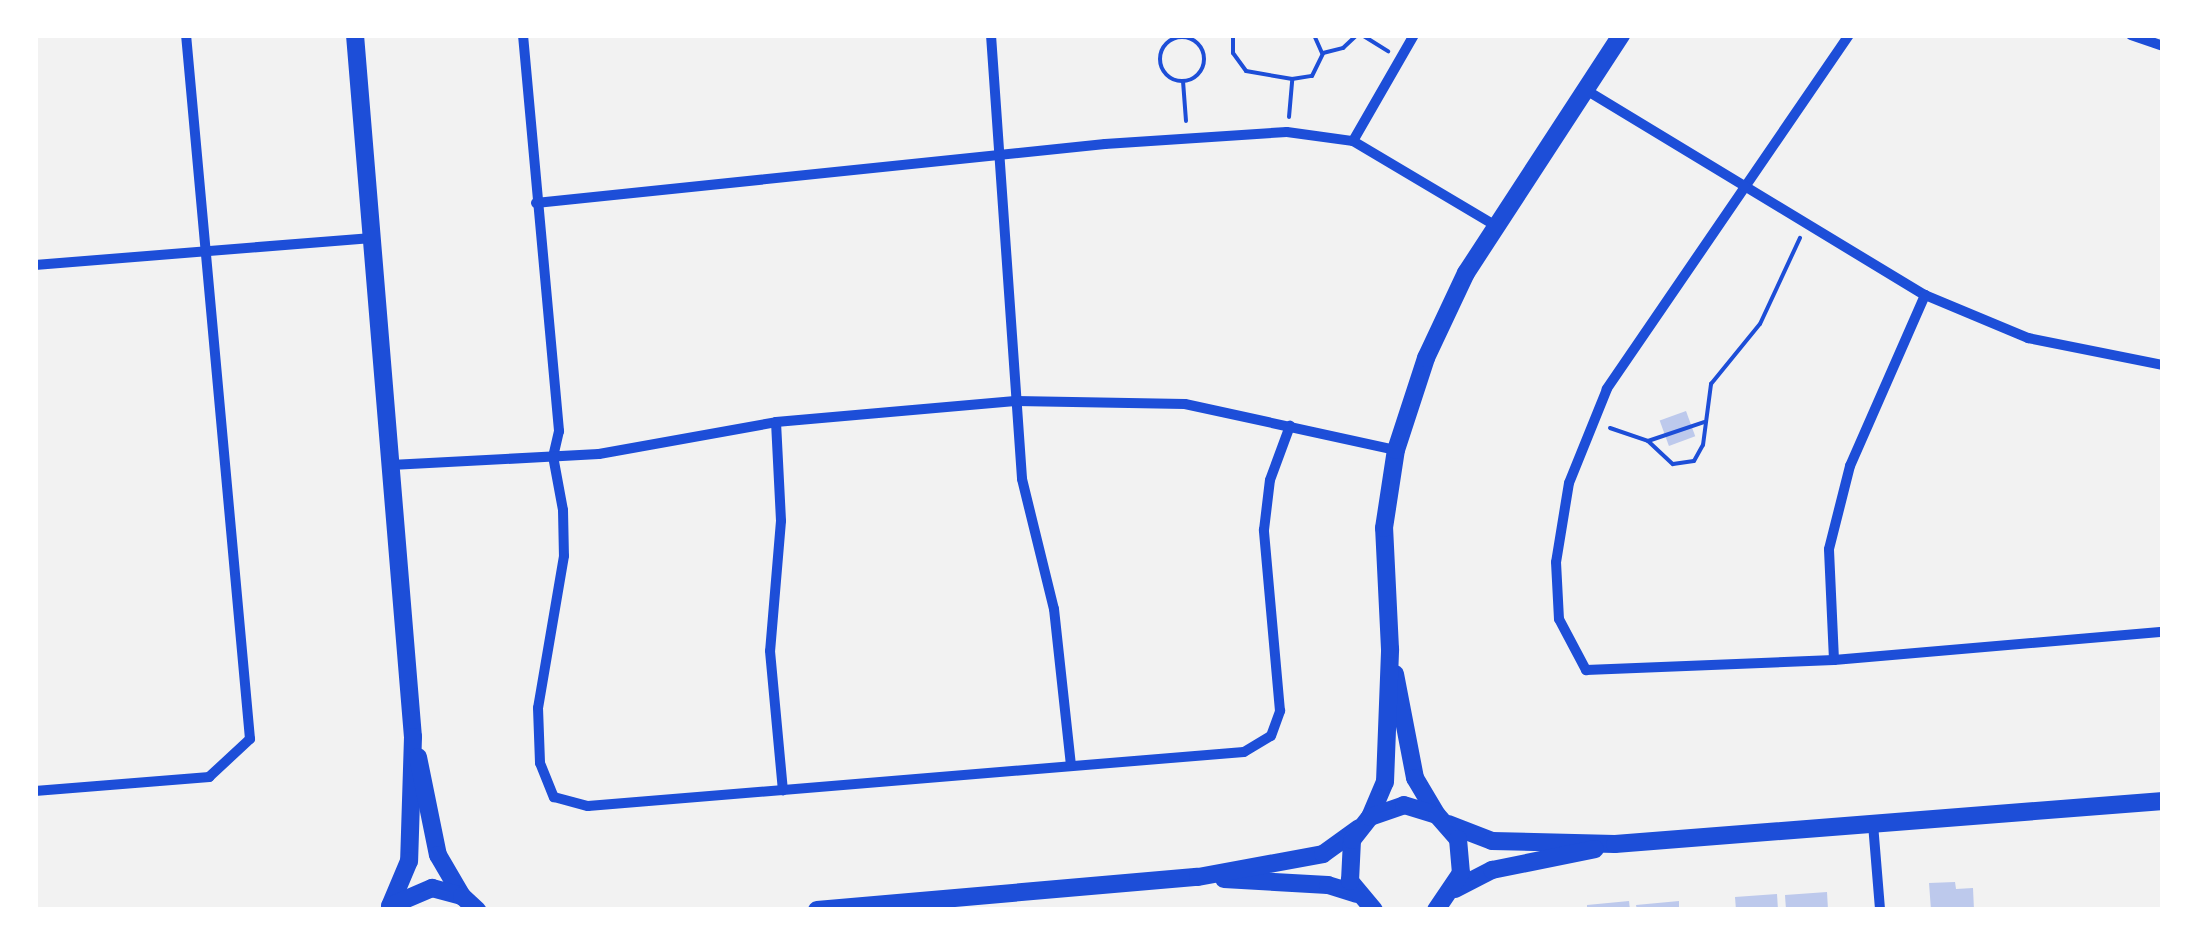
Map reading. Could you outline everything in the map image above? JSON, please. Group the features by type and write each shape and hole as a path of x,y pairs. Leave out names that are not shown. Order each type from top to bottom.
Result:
{"street":[{"path":"35,791 210,777 250,739 186,35"},
{"path":"355,35 414,737 438,856 474,906"},
{"path":"523,35 558,431 553,456 564,556 538,708 540,763 554,797 588,806 1244,752 1270,736 1280,711 1264,530 1270,480 1290,426"},
{"path":"991,35 1022,480 1054,609 1071,766"},
{"path":"1353,141 1414,35"},
{"path":"1374,910 1357,894 1348,867 1385,782 1390,649 1384,528 1396,450 1426,358 1492,224 1621,35"},
{"path":"1850,35 1607,389 1569,483 1556,562 1559,619 1586,670 1834,660 2163,632"},
{"path":"2131,35 2163,46"},
{"path":"1586,90 1745,191 1925,296 2028,338 2163,365"},
{"path":"536,203 1188,138 1287,132 1353,141 1492,224"},
{"path":"35,265 372,238"},
{"path":"1834,660 1829,549 1877,397 1925,296"},
{"path":"391,465 553,456 776,422 1016,400 1185,404 1396,450"},
{"path":"776,422 781,521 770,651 783,790"},
{"path":"1390,649 1415,778 1462,856 1445,902"},
{"path":"388,908 409,861 414,737"},
{"path":"818,910 1198,877 1323,854 1365,822 1404,805 1492,841 1615,844 2163,801"},
{"path":"1873,824 1880,910"},
{"path":"1445,902 1502,867 1615,844"},
{"path":"1198,877 1305,882 1357,894"},
{"path":"388,908 416,890 474,906"}],"path":[{"path":"1233,35 1233,54 1246,70 1292,79 1312,76 1323,53"},
{"path":"1314,35 1323,53"},
{"path":"1323,53 1343,48 1360,35 1401,58"},
{"path":"1180,36 1198,44 1204,56 1202,70 1183,81 1169,77 1160,58 1166,44 1180,36"},
{"path":"1287,132 1292,79"},
{"path":"1183,81 1188,138"},
{"path":"1591,424 1648,441 1674,464 1694,460 1711,384 1760,324 1778,276 1807,227"},
{"path":"1648,441 1704,422"}],"building":[{"path":"1686,411 1695,436 1669,446 1660,421"},
{"path":"1955,882 1956,889 1973,888 1974,910 1931,910 1929,883"},
{"path":"1827,892 1828,910 1786,910 1785,895"},
{"path":"1777,894 1778,910 1736,910 1735,897"},
{"path":"1629,901 1630,910 1587,910 1587,905"},
{"path":"1679,901 1679,910 1637,910 1636,905"}]}
